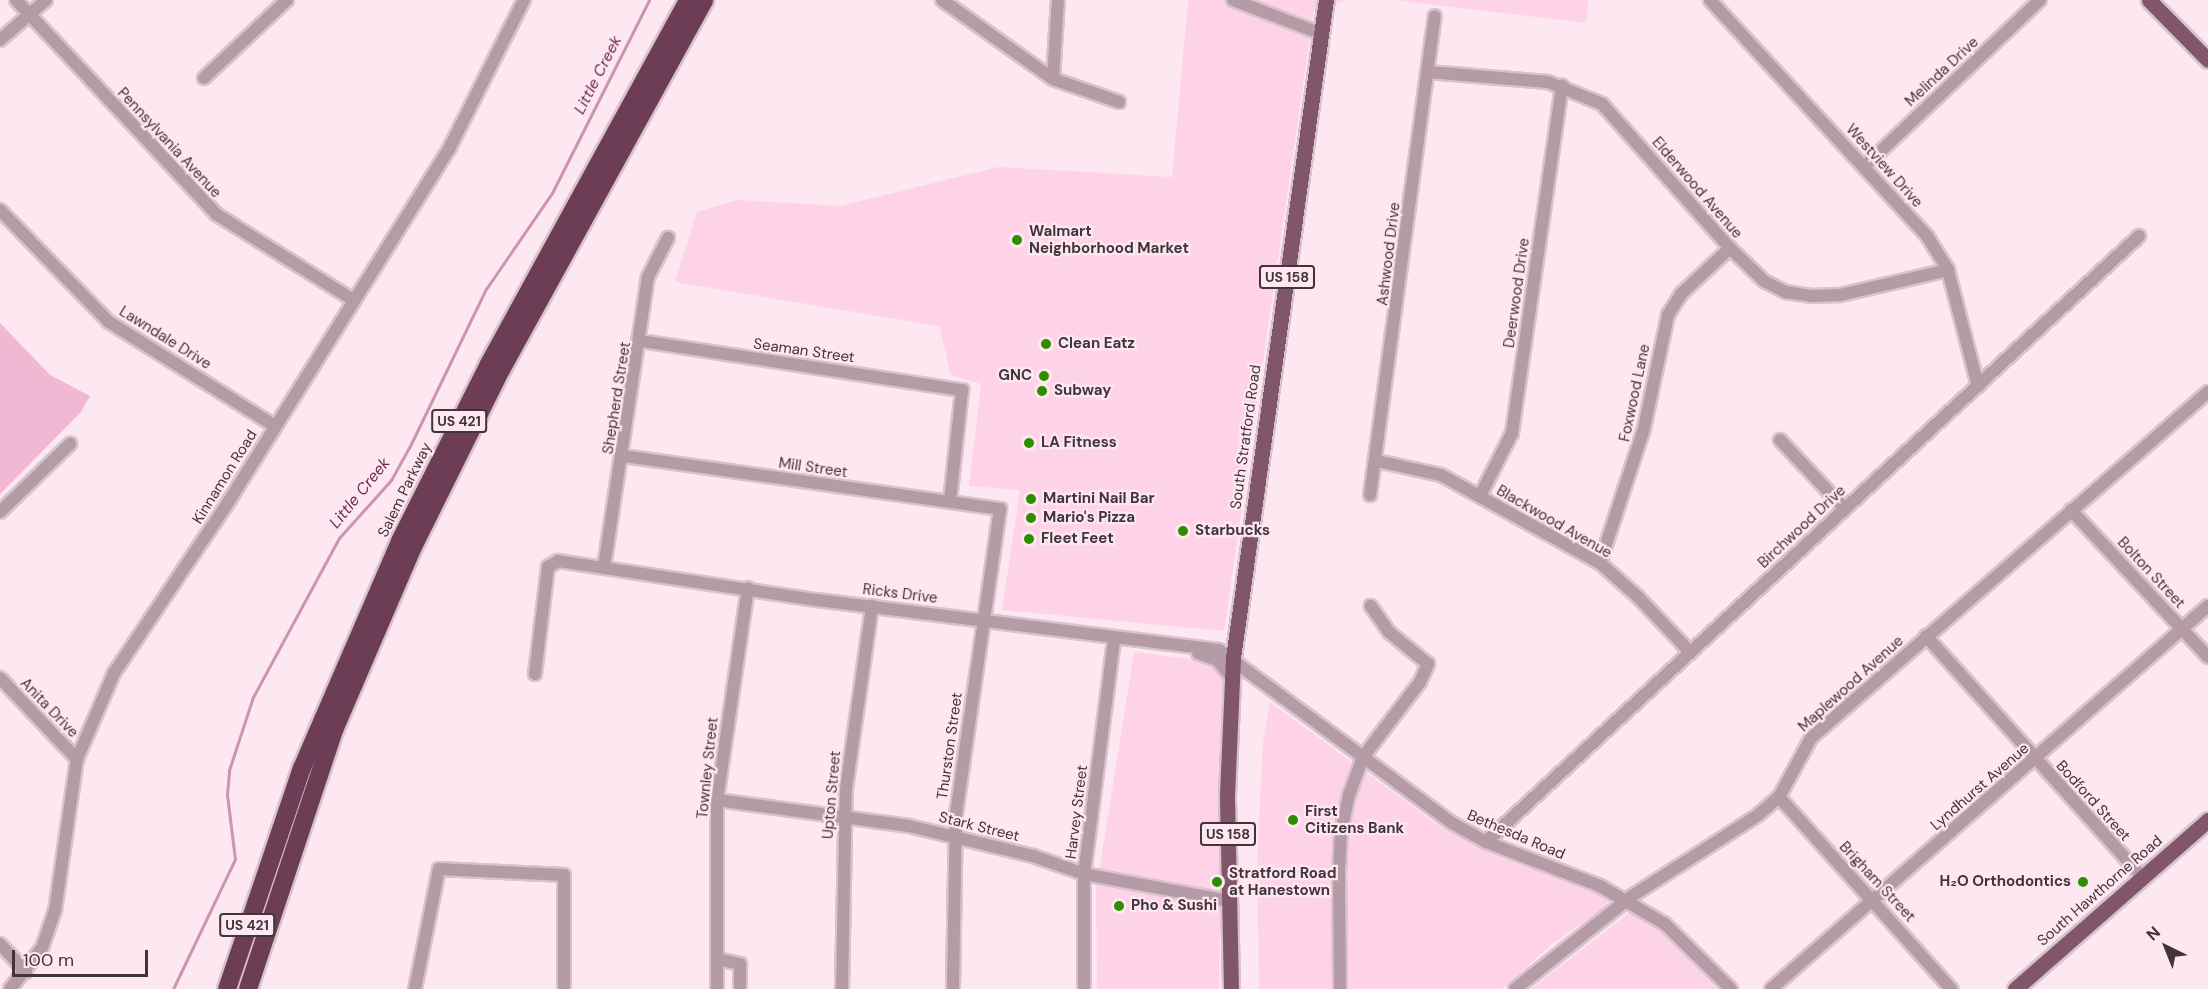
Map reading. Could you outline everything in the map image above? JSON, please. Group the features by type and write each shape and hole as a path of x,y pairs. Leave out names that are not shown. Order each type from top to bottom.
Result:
{"highway":[{"name":"Salem Parkway","path":"227,989 302,768 400,541 489,364 688,0"},
{"name":"Salem Parkway","path":"251,983 335,728 408,556 492,388 704,0"}],"main road":[{"name":"South Stratford Road","path":"1231,989 1227,795 1233,658 1326,0"},
{"path":"2149,0 2208,60"},
{"name":"South Hawthorne Road","path":"2015,989 2208,820"}],"street":[{"name":"Pennsylvania Avenue","path":"16,0 216,214 352,300"},
{"path":"0,40 46,0"},
{"path":"204,78 287,0"},
{"name":"Kinnamon Road","path":"10,989 26,972 42,948 55,911 77,759 100,701 129,647 275,426 352,300 449,149 524,0"},
{"path":"942,0 1053,79 1119,102"},
{"path":"1053,79 1058,0"},
{"path":"1233,0 1322,34"},
{"name":"Westview Drive","path":"1710,0 1927,236 1948,270 1978,386"},
{"name":"Melinda Drive","path":"1865,166 2040,0"},
{"name":"Ashwood Drive","path":"1370,495 1377,461 1435,16"},
{"name":"Elderwood Avenue","path":"1428,72 1562,86 1602,104 1730,248 1764,281 1786,291 1811,296 1840,295 1948,270"},
{"name":"Deerwood Drive","path":"1479,496 1512,433 1562,86"},
{"name":"Lawndale Drive","path":"0,210 109,322 275,426"},
{"name":"Birchwood Drive","path":"1486,842 2139,236"},
{"name":"Shepherd Street","path":"604,567 641,341 648,277 668,238"},
{"name":"Foxwood Lane","path":"1600,563 1644,428 1668,315 1681,294 1730,248"},
{"name":"Seaman Street","path":"641,341 962,390 950,500"},
{"name":"Maplewood Avenue","path":"1515,989 1628,900 1758,815 1779,797 1811,738 2208,392"},
{"path":"1780,440 1844,508"},
{"path":"0,512 70,444"},
{"name":"Mill Street","path":"623,456 950,500 1000,509"},
{"name":"Blackwood Avenue","path":"1377,461 1441,475 1600,563 1638,597 1690,652"},
{"name":"Thurston Street","path":"953,989 956,836 983,621 1000,509"},
{"name":"Bolton Street","path":"2071,510 2208,657"},
{"name":"Ricks Drive","path":"535,674 548,567 558,561 1114,639 1192,649 1219,650 1233,658"},
{"name":"Townley Street","path":"717,989 717,800 748,588"},
{"name":"Upton Street","path":"842,989 843,819 872,606"},
{"path":"1340,989 1341,832 1349,795 1363,757 1420,682 1428,664 1389,632 1371,606"},
{"name":"Lyndhurst Avenue","path":"1770,989 2208,606"},
{"name":"Bodford Street","path":"1926,636 2143,878"},
{"name":"Harvey Street","path":"1084,989 1084,874 1114,639"},
{"name":"Ricks Drive","path":"1192,649 1217,660 1233,679"},
{"name":"Bethesda Road","path":"1233,658 1429,808 1486,842 1628,900 1672,929 1731,989"},
{"name":"Anita Drive","path":"0,678 77,759"},
{"name":"Brigham Street","path":"1779,797 1951,989"},
{"name":"Stark Street","path":"717,800 956,836 1084,874 1230,901"},
{"path":"415,989 439,869 564,874 564,989"},
{"path":"0,945 26,972"},
{"path":"718,959 740,963 740,989"}],"shaded area":[{"path":"1188,0 1348,0 1314,9 1224,631 1002,610 1020,490 969,486 981,384 951,375 939,326 675,282 697,212 738,200 841,206 998,167 1172,177"},
{"path":"1394,0 1587,0 1588,1 1586,23"},
{"path":"0,323 50,375 90,396 81,412 0,494"},
{"path":"1134,652 1224,663 1219,989 1097,989 1096,892"},
{"path":"1270,702 1442,828 1492,854 1606,897 1608,905 1552,944 1502,989 1259,989 1257,865 1263,742"},
{"path":"1632,911 1669,938 1717,989 1531,989"}],"waterway":[{"name":"Little Creek","path":"173,989 235,859 227,795 229,770 253,697 339,538 391,480 409,448 486,289 552,193 649,0"}],"place":[{"name":"Walmart Neighborhood Market","path":"1017,240"},
{"name":"Clean Eatz","path":"1046,344"},
{"name":"GNC","path":"1044,376"},
{"name":"Subway","path":"1042,391"},
{"name":"LA Fitness","path":"1029,443"},
{"name":"Martini Nail Bar","path":"1031,499"},
{"name":"Mario's Pizza","path":"1031,518"},
{"name":"Starbucks","path":"1183,531"},
{"name":"Fleet Feet","path":"1029,539"},
{"name":"First Citizens Bank","path":"1293,820"},
{"name":"Stratford Road at Hanestown","path":"1217,882"},
{"name":"H₂O Orthodontics","path":"2083,882"},
{"name":"Pho & Sushi","path":"1119,906"}]}
